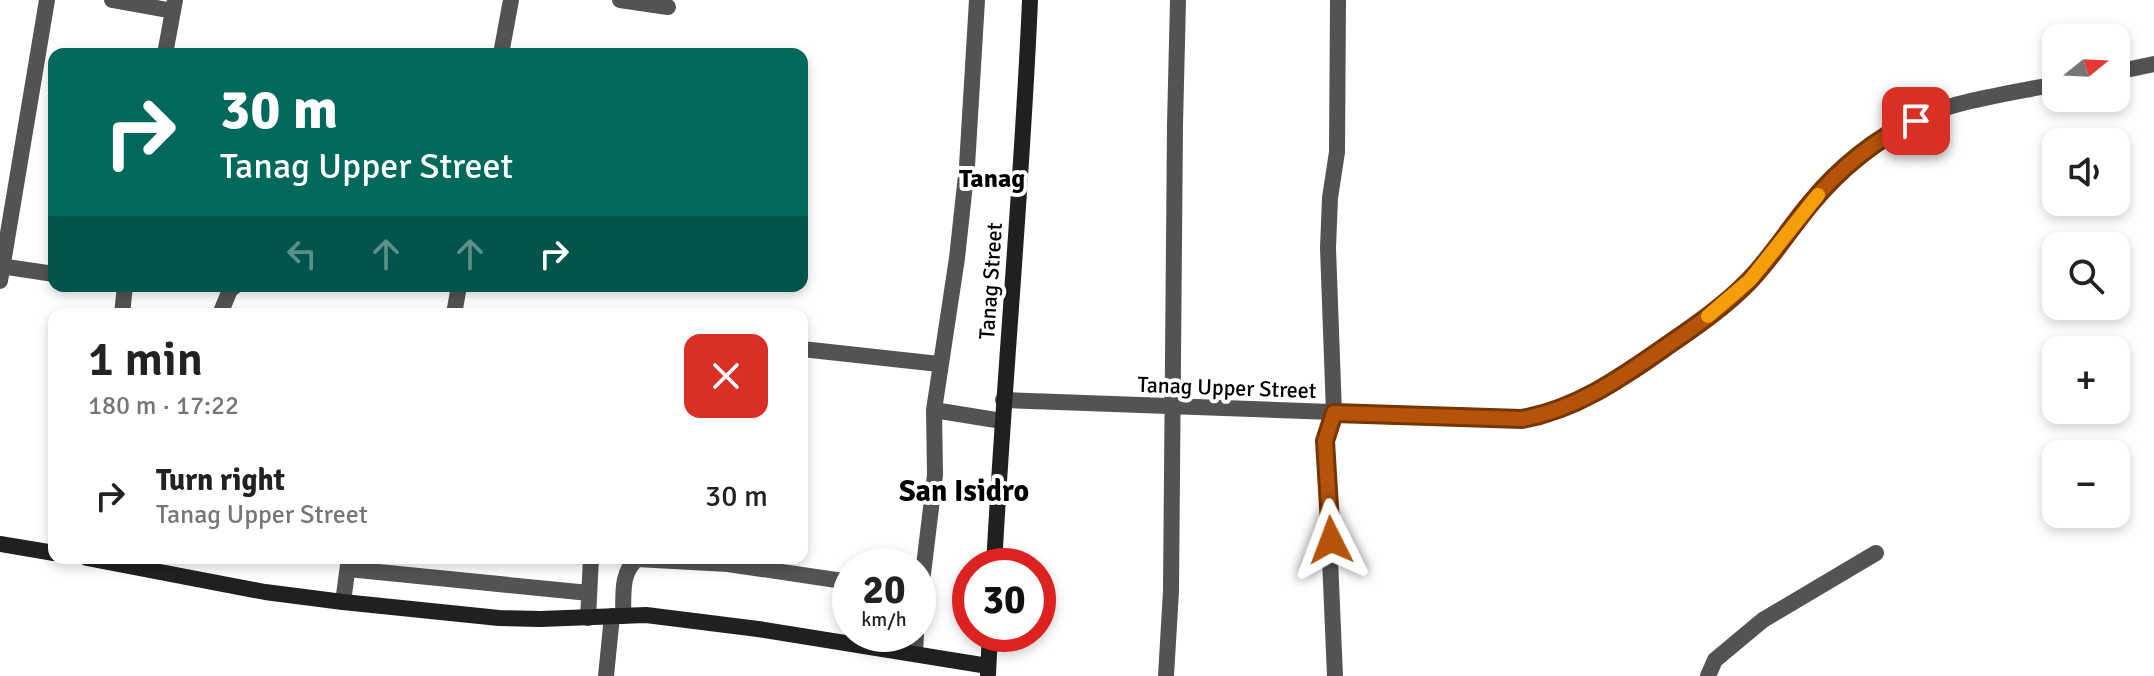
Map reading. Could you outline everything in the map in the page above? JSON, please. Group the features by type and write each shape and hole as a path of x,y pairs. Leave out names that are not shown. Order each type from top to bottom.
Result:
{"street":[{"path":"47,0 1,271 48,274"},
{"path":"112,0 174,6 166,48"},
{"path":"502,48 511,0"},
{"path":"620,0 668,7"},
{"path":"925,548 935,475 934,410 939,364 957,258 967,166 977,0"},
{"name":"Tanag Street","path":"995,548 1027,86 1030,0"},
{"path":"1166,676 1171,591 1178,0"},
{"path":"1335,676 1325,441 1334,413 1328,248 1330,198 1337,152 1338,0"},
{"path":"2130,69 2154,64"},
{"name":"Tanag Upper Street","path":"1003,400 1522,419 1550,414 1620,379 1696,326 1750,280 1813,200 1851,163 1893,130 1939,111 2042,87"},
{"path":"808,350 939,364"},
{"path":"934,410 1002,421"},
{"path":"0,544 48,552"},
{"path":"1708,676 1715,660 1763,620 1876,553"},
{"path":"343,602 349,564 374,574 589,593"},
{"path":"588,618 591,564"},
{"path":"606,676 624,579 631,564"},
{"path":"728,564 832,579"},
{"path":"163,565 265,592 499,618 646,615 915,653 988,671"}],"slow traffic":[{"path":"1708,316 1750,280 1818,195"}],"district":[{"name":"Tanag","path":"992,178"},
{"name":"San Isidro","path":"964,491"}],"route":[{"path":"1331,540 1325,441 1334,413 1522,419 1550,414 1585,399 1620,379 1696,326 1750,280 1813,200 1851,163 1893,130 1916,121"}]}
